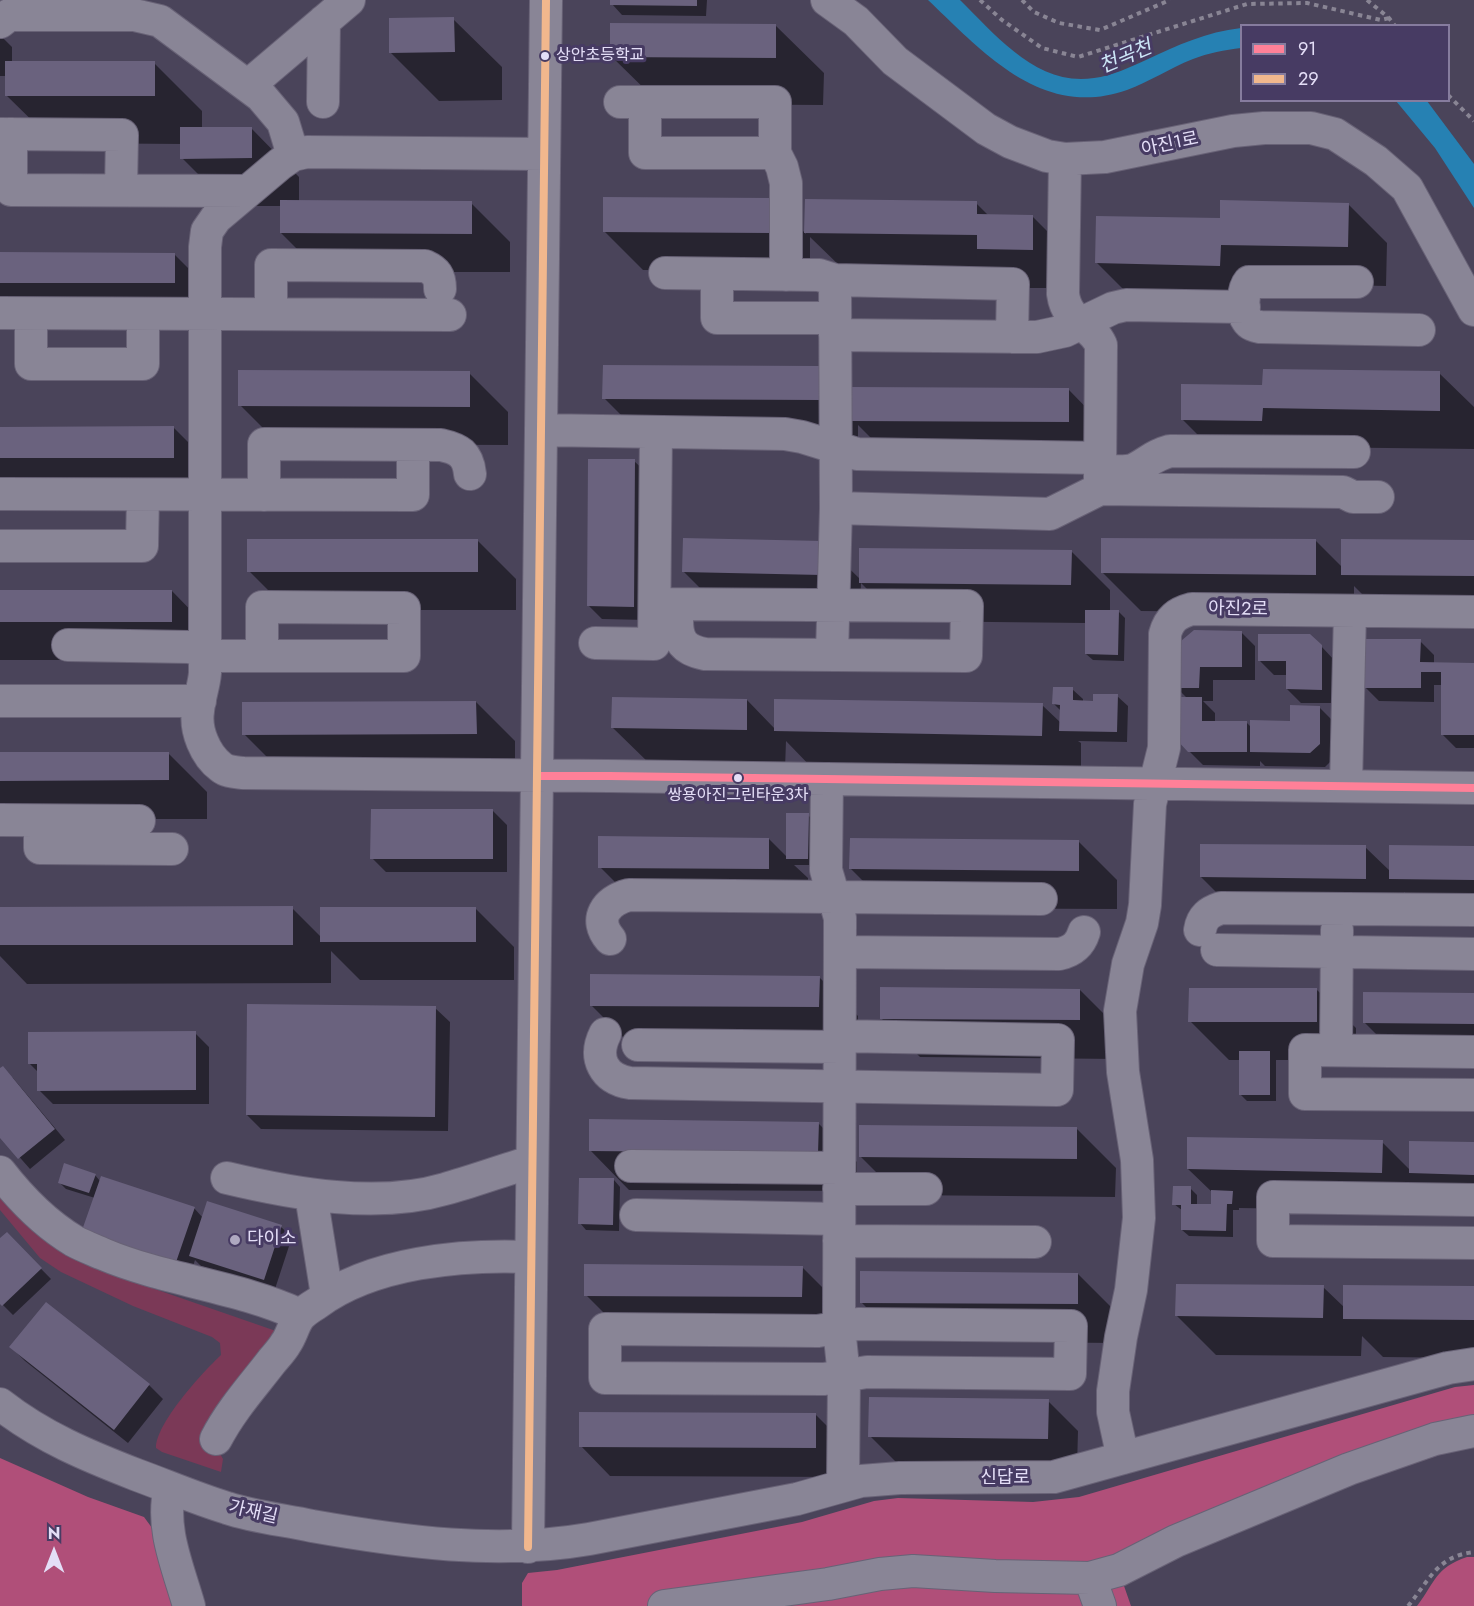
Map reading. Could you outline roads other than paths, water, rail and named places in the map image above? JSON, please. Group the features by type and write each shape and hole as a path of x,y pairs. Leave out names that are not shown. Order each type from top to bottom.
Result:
{"street":[{"path":"249,85 349,0"},
{"path":"528,1547 546,0"},
{"name":"아진1로","path":"826,0 856,21 895,61 986,129 1033,151 1065,159 1086,159 1128,154 1233,131 1264,128 1311,128 1335,134 1376,160 1407,188 1474,310"},
{"path":"4,12 134,15 160,21 249,85 274,109 283,122 293,155"},
{"path":"323,102 324,21"},
{"path":"775,153 645,153 633,102 775,102 775,153 786,183 786,275"},
{"path":"121,190 122,135 6,134 11,190 248,191"},
{"path":"544,154 307,152 293,155 216,218 207,231 205,247 205,652 204,683 197,720 202,741 220,766 230,771 243,773 1474,788"},
{"path":"1065,159 1065,304 1068,312 1094,334 1101,345 1100,472"},
{"path":"0,313 389,315 445,302 440,280 436,273 425,266 271,265 271,314"},
{"path":"388,265 389,315"},
{"path":"665,273 819,275 835,280 1012,284 1012,337"},
{"path":"717,274 717,318 835,327 1012,337 1052,335 1082,324 1113,308 1126,305 1244,307"},
{"path":"832,655 836,508 835,280"},
{"path":"1357,282 1254,281 1245,287 1244,314 1248,323 1260,327 1419,330"},
{"path":"31,314 31,364 143,364 143,314"},
{"path":"541,430 785,434 857,454 1343,492 1353,497 1378,497"},
{"path":"656,432 666,612 679,638 688,649 713,654 966,656 967,606 833,605 666,612"},
{"path":"264,495 264,444 441,445 453,447 462,454 469,463 470,474"},
{"path":"0,494 413,495 413,445"},
{"path":"836,508 1050,514 1100,472 1134,469 1156,455 1170,451 1348,452 1343,492"},
{"path":"0,546 142,546 143,495"},
{"name":"아진2로","path":"1123,1458 1113,1412 1113,1390 1137,1254 1140,1193 1123,1072 1119,1023 1128,964 1142,923 1148,883 1148,819 1164,748 1165,634 1168,625 1173,617 1192,609 1474,612"},
{"path":"1346,786 1350,611"},
{"path":"595,644 654,644 666,612"},
{"path":"68,645 189,647 220,656 262,656"},
{"path":"0,701 200,701"},
{"path":"827,779 826,870 840,918 839,1328 844,1376 843,1485"},
{"path":"0,820 139,821"},
{"path":"40,821 40,848 172,849"},
{"path":"610,939 604,933 602,922 604,912 608,905 617,898 628,895 1041,899"},
{"path":"1474,910 1221,908 1203,919 1208,940 1337,952 1474,954"},
{"path":"1336,1050 1337,908"},
{"path":"840,952 1059,954 1076,947 1082,941 1084,932"},
{"path":"605,1034 601,1042 600,1053 609,1074 617,1081 1057,1090 1058,1040 638,1045"},
{"path":"1474,1052 1305,1050 1305,1094 1474,1095"},
{"path":"227,1178 310,1196 349,1198 414,1195 444,1190 532,1162"},
{"path":"631,1166 1035,1242"},
{"path":"0,1172 16,1193 37,1213 76,1242 129,1265 233,1291 276,1304 300,1315"},
{"path":"636,1215 839,1204 926,1189"},
{"path":"310,1196 327,1295"},
{"path":"1474,1200 1273,1197 1273,1241 1474,1243"},
{"path":"216,1439 225,1421 286,1344 300,1315 327,1295 359,1280 391,1270 426,1263 494,1256 531,1257"},
{"path":"858,1324 1071,1326 1070,1374 867,1372 844,1376 824,1379 605,1378 605,1329 818,1331 858,1324"},
{"name":"신답로","path":"528,1547 557,1545 797,1500 861,1481 900,1478 1054,1477 1448,1368 1474,1364"},
{"name":"가재길","path":"0,1404 20,1420 75,1450 229,1509 338,1530 433,1543 528,1547"},
{"path":"664,1606 913,1571 995,1576 1095,1592 1119,1570 1176,1541 1349,1469 1435,1439 1474,1431"},
{"path":"170,1488 166,1516 168,1534 189,1606"}],"water":[{"name":"천곡천","path":"928,0 960,0 1019,56 1054,75 1073,79 1101,77 1192,40 1240,28 1240,48 1199,57 1127,90 1096,97 1068,96 1041,88 1016,76 970,40"},
{"path":"1397,102 1428,102 1474,164 1474,208 1435,148"}],"place":[{"name":"상안초등학교","path":"545,56"},
{"name":"쌍용아진그린타운3차","path":"738,778"},
{"name":"다이소","path":"235,1240"}]}
